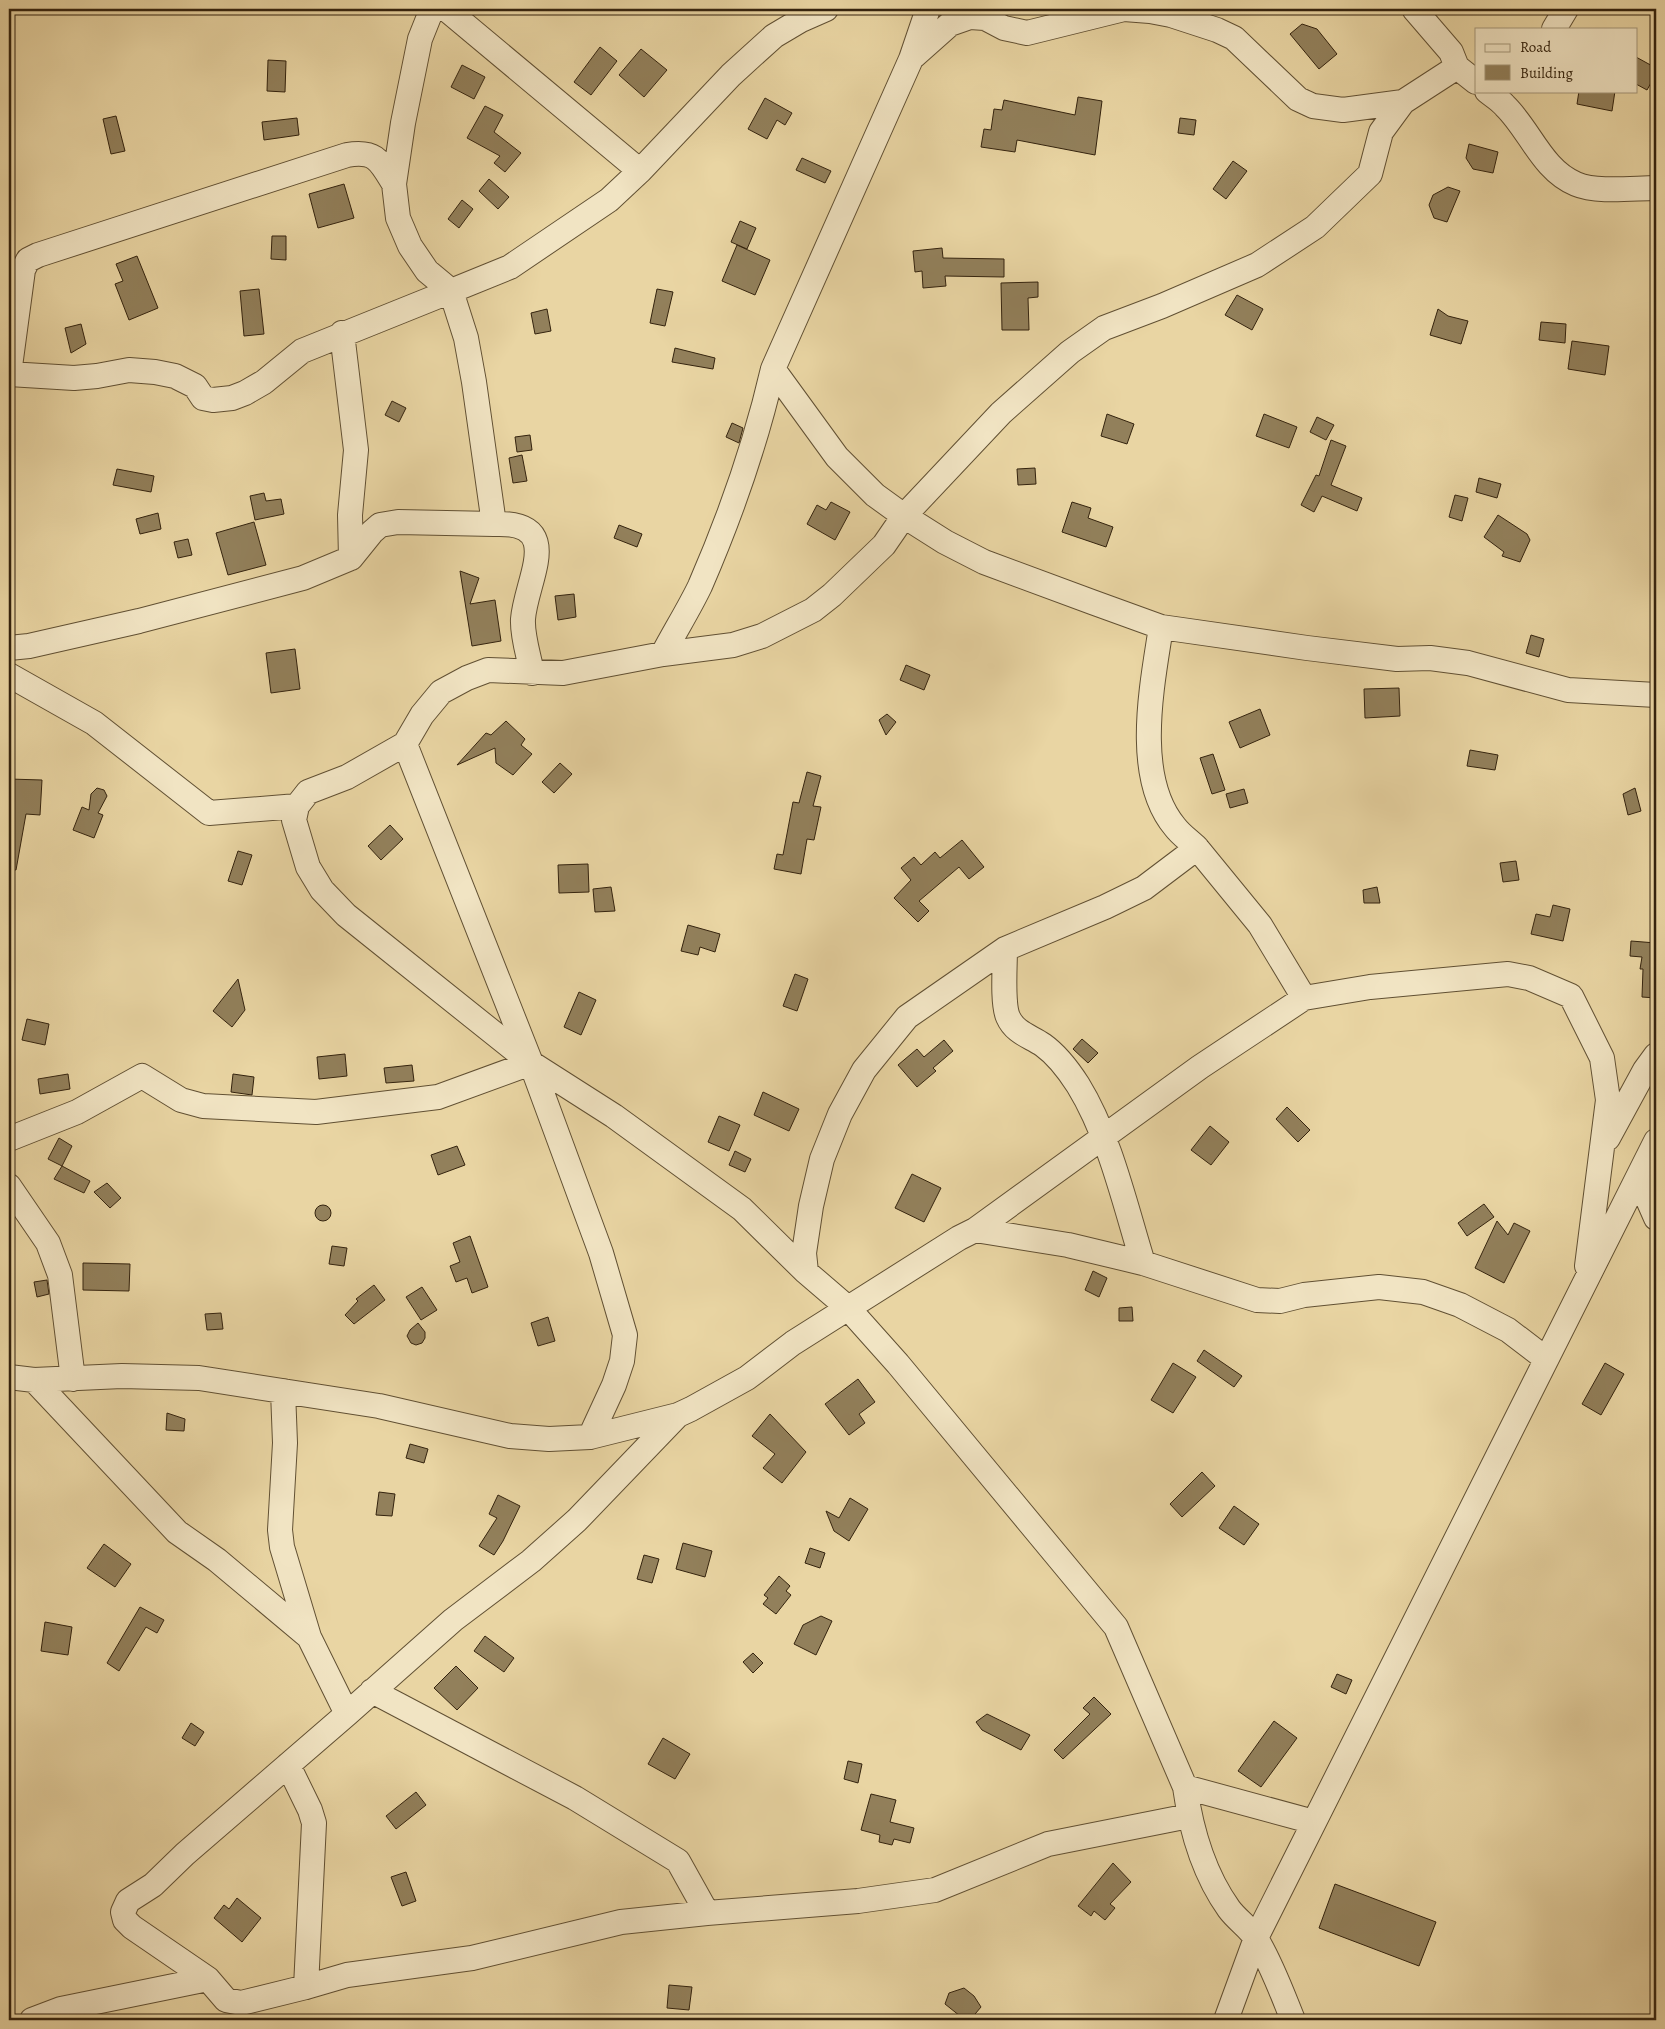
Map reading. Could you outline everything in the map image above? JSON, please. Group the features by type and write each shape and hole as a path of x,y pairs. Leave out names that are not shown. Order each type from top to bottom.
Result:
{"street":[{"path":"432,9 420,39 403,124 394,184 398,218 410,246 427,271 450,291 466,338 494,524"},
{"path":"446,9 640,171"},
{"path":"394,184 382,163 362,152 347,155 38,255 28,260 23,270 9,374 74,378 129,370 156,372 175,376 194,386 203,398 213,400 232,398 245,393 264,382 302,351 342,333 510,267 609,200 640,171 731,75 774,36 801,20 826,9"},
{"path":"663,654 699,588 725,524 762,415 773,369 911,59 928,9"},
{"path":"1414,9 1451,52 1458,67 1475,81"},
{"path":"1555,28 1566,9"},
{"path":"911,59 950,24 970,16 985,18 1004,28 1027,33 1124,10 1170,12 1234,38 1298,99 1313,106 1343,110 1404,102"},
{"path":"1293,2020 1274,1972 1256,1938 1230,1910 1211,1882 1189,1816 1185,1787 1116,1627 898,1364 848,1308 806,1272 742,1209 614,1116 531,1063 346,915 322,890 308,867 294,820 297,806 308,792 347,777 405,744 422,715 441,692 467,678 488,670 563,673 663,654 733,645 762,636 812,610 832,595 884,545 904,516 1002,413 1070,352 1104,328 1162,306 1257,265 1315,227 1370,174 1381,132 1404,102 1458,67"},
{"path":"1490,92 1510,99 1543,157 1559,173 1577,184 1595,188 1656,188"},
{"path":"342,333 356,450 350,516 351,558"},
{"path":"773,369 837,456 875,495 945,542 984,562 1161,627 1397,659 1430,658 1468,663 1568,690 1656,695"},
{"path":"10,650 139,621 303,578 351,558 380,525 398,522 509,523 522,527 533,536 537,550 538,564 526,601 523,621 532,673"},
{"path":"1161,627 1148,714 1154,788 1163,809 1174,827 1197,848 1260,925 1304,998"},
{"path":"9,675 94,722 209,814 297,806"},
{"path":"405,744 531,1063 601,1253 625,1336 622,1361 614,1385 590,1437"},
{"path":"806,1272 804,1253 811,1206 822,1159 840,1114 864,1070 907,1017 1005,949 1105,907 1144,888 1197,848"},
{"path":"1005,949 1005,1007 1008,1018 1015,1030 1044,1045 1062,1063 1078,1085 1103,1137 1143,1264"},
{"path":"9,1377 34,1380 122,1376 199,1378 379,1406 510,1436 549,1439 590,1437 678,1415 747,1378 793,1343 975,1230 1200,1067 1304,998 1370,987 1508,974 1529,978 1571,996 1602,1058 1608,1100 1585,1283"},
{"path":"1603,1146 1645,1070 1656,1054"},
{"path":"9,1139 77,1112 142,1076 181,1100 203,1106 316,1112 438,1097 531,1063"},
{"path":"1226,2020 1256,1938 1656,1141"},
{"path":"1638,1177 1656,1218"},
{"path":"9,1186 48,1243 60,1275 73,1379"},
{"path":"975,1230 1068,1244 1143,1264 1257,1300 1280,1301 1304,1295 1380,1287 1422,1292 1460,1305 1508,1330 1546,1359"},
{"path":"34,1380 177,1532 217,1560 309,1637"},
{"path":"283,1391 285,1443 280,1530 282,1547 309,1637 347,1714"},
{"path":"678,1415 577,1520 531,1561 452,1620 185,1854 153,1885 124,1905 123,1912 126,1920 132,1927 208,1979 226,2000 241,2003 347,1975 472,1958 621,1922 858,1901 935,1890 1048,1844 1189,1816"},
{"path":"372,1691 575,1798 678,1861 707,1913"},
{"path":"288,1765 310,1810 314,1823 306,1987"},
{"path":"1185,1787 1314,1822"},
{"path":"32,2020 61,2009 208,1979"}],"building":[{"path":"1302,24 1317,29 1337,54 1319,69 1290,34"},
{"path":"600,47 617,61 591,95 574,82"},
{"path":"641,49 667,70 644,97 619,75"},
{"path":"1638,58 1656,68 1656,74 1647,90 1638,85"},
{"path":"268,60 286,61 285,92 267,91"},
{"path":"462,65 485,77 474,99 451,87"},
{"path":"1579,92 1615,92 1612,111 1577,104"},
{"path":"1078,97 1102,101 1095,155 1017,140 1015,152 981,147 984,129 991,130 994,109 1002,110 1004,100 1075,115"},
{"path":"765,98 792,113 785,125 777,120 767,139 748,129"},
{"path":"485,106 503,115 494,132 521,153 505,172 494,163 500,156 467,138"},
{"path":"116,116 125,151 111,154 103,119"},
{"path":"297,118 299,135 264,140 262,122"},
{"path":"1180,118 1196,120 1194,135 1178,133"},
{"path":"1469,144 1498,152 1493,173 1473,169 1466,158"},
{"path":"802,158 831,171 825,183 796,170"},
{"path":"1233,161 1247,171 1226,199 1213,189"},
{"path":"489,179 509,197 498,209 479,191"},
{"path":"344,184 354,218 318,228 309,194"},
{"path":"1448,187 1460,191 1447,222 1434,218 1429,205 1433,195"},
{"path":"462,200 473,209 459,228 448,219"},
{"path":"740,221 756,228 747,249 731,242"},
{"path":"272,236 286,236 286,260 271,259"},
{"path":"737,245 770,260 755,295 722,281"},
{"path":"942,248 943,258 1004,259 1004,277 945,276 946,286 923,288 922,271 915,272 913,251"},
{"path":"137,256 158,308 129,320 115,284 123,281 116,264"},
{"path":"1038,282 1038,297 1028,298 1029,330 1002,330 1001,283"},
{"path":"259,289 264,334 244,336 240,291"},
{"path":"657,289 673,292 665,326 650,323"},
{"path":"1237,295 1263,309 1252,330 1225,315"},
{"path":"547,309 551,331 535,334 531,313"},
{"path":"1438,309 1448,316 1468,321 1461,344 1430,335"},
{"path":"1541,322 1566,324 1565,343 1539,340"},
{"path":"81,324 86,344 71,353 65,328"},
{"path":"1572,341 1609,346 1605,375 1568,369"},
{"path":"675,348 715,358 713,369 672,362"},
{"path":"392,401 406,408 399,422 385,415"},
{"path":"1107,414 1134,424 1127,444 1101,436"},
{"path":"1264,414 1297,427 1289,448 1256,436"},
{"path":"1317,417 1334,425 1326,440 1310,432"},
{"path":"732,423 743,428 739,443 726,437"},
{"path":"530,435 532,450 517,452 515,437"},
{"path":"1331,440 1346,446 1331,485 1362,498 1357,511 1322,496 1314,512 1301,505 1316,475 1319,476"},
{"path":"522,455 527,481 513,483 509,458"},
{"path":"1035,468 1036,484 1018,485 1017,469"},
{"path":"117,469 154,476 151,492 113,485"},
{"path":"1479,478 1501,484 1497,498 1476,492"},
{"path":"264,493 266,501 281,499 284,514 255,520 250,496"},
{"path":"1455,495 1468,498 1462,521 1449,517"},
{"path":"831,502 850,512 835,540 807,524 817,505 826,510"},
{"path":"1072,502 1091,508 1088,518 1113,527 1106,547 1062,532"},
{"path":"158,513 161,529 140,534 136,519"},
{"path":"1498,515 1527,534 1530,540 1520,562 1502,556 1504,552 1484,537"},
{"path":"254,522 266,565 228,575 216,533"},
{"path":"619,525 642,534 637,547 614,538"},
{"path":"188,539 192,555 178,558 174,542"},
{"path":"460,571 479,578 470,604 495,600 501,641 472,646"},
{"path":"574,594 576,617 558,620 555,596"},
{"path":"1531,635 1544,639 1539,657 1526,653"},
{"path":"295,649 300,689 271,693 266,653"},
{"path":"906,665 930,675 924,690 900,680"},
{"path":"1399,688 1400,716 1365,718 1364,689"},
{"path":"1260,709 1270,735 1240,748 1229,722"},
{"path":"887,714 896,722 886,735 879,720"},
{"path":"506,721 525,739 521,745 532,754 513,775 496,763 495,748 457,765 486,733 491,735"},
{"path":"1470,750 1498,755 1495,770 1467,766"},
{"path":"1213,754 1225,790 1212,794 1200,758"},
{"path":"560,763 572,774 554,793 542,782"},
{"path":"807,772 821,776 813,806 821,807 814,840 807,839 801,874 774,869 777,854 783,855 793,802 799,803"},
{"path":"9,779 42,780 40,815 26,814 16,870 9,869"},
{"path":"97,788 104,790 107,796 98,813 103,815 94,838 73,830 82,807 89,810 91,794"},
{"path":"1635,788 1641,811 1628,815 1623,794"},
{"path":"1244,789 1248,803 1230,808 1226,794"},
{"path":"390,825 403,839 381,860 368,846"},
{"path":"962,840 984,867 969,879 959,867 919,901 929,911 918,922 894,898 911,880 901,868 914,857 921,865 935,852 940,858"},
{"path":"238,851 252,855 242,885 228,881"},
{"path":"1516,861 1519,880 1503,882 1500,863"},
{"path":"588,864 589,892 559,893 558,865"},
{"path":"611,887 615,911 595,912 593,889"},
{"path":"1377,887 1380,903 1364,903 1363,890"},
{"path":"1553,905 1570,909 1563,941 1531,934 1536,914 1550,917"},
{"path":"688,925 720,934 715,952 700,947 698,955 681,951"},
{"path":"1631,941 1656,943 1656,998 1642,997 1643,969 1640,969 1642,957 1630,956"},
{"path":"795,974 808,979 797,1011 783,1006"},
{"path":"238,979 245,1010 232,1027 213,1011"},
{"path":"579,992 596,1000 581,1035 564,1027"},
{"path":"27,1019 49,1024 45,1045 22,1040"},
{"path":"1082,1039 1098,1053 1088,1063 1073,1049"},
{"path":"944,1040 953,1051 933,1068 936,1071 917,1087 898,1065 917,1049 924,1057"},
{"path":"345,1054 347,1076 319,1079 317,1057"},
{"path":"412,1065 414,1081 386,1083 384,1068"},
{"path":"68,1074 70,1089 40,1094 38,1079"},
{"path":"233,1074 254,1077 252,1095 231,1092"},
{"path":"763,1092 799,1109 789,1131 754,1115"},
{"path":"1287,1107 1310,1130 1298,1142 1276,1119"},
{"path":"719,1116 740,1125 729,1151 708,1142"},
{"path":"1210,1126 1229,1142 1211,1165 1191,1150"},
{"path":"59,1138 72,1146 62,1166 48,1159"},
{"path":"457,1146 465,1165 438,1175 431,1155"},
{"path":"735,1151 751,1159 745,1172 729,1165"},
{"path":"62,1166 90,1181 84,1193 54,1179"},
{"path":"912,1174 941,1188 924,1222 895,1208"},
{"path":"107,1183 121,1198 110,1208 94,1192"},
{"path":"1484,1204 1494,1217 1467,1236 1458,1223"},
{"path":"323,1205 329,1207 331,1213 329,1219 323,1221 317,1219 315,1213 317,1207"},
{"path":"1497,1221 1508,1235 1514,1223 1530,1231 1504,1283 1475,1268"},
{"path":"470,1236 488,1287 472,1293 467,1278 456,1282 450,1266 460,1262 453,1243"},
{"path":"332,1246 347,1248 344,1266 329,1264"},
{"path":"83,1263 130,1264 129,1291 83,1290"},
{"path":"1093,1271 1107,1278 1099,1297 1085,1290"},
{"path":"47,1280 49,1294 37,1297 34,1282"},
{"path":"374,1285 385,1300 354,1324 345,1315 358,1301 356,1299"},
{"path":"422,1287 437,1310 421,1320 406,1297"},
{"path":"1132,1307 1133,1321 1119,1321 1119,1308"},
{"path":"221,1313 223,1329 207,1330 205,1314"},
{"path":"548,1317 555,1341 538,1346 531,1323"},
{"path":"418,1323 425,1332 425,1338 422,1343 416,1345 411,1343 407,1336 410,1330"},
{"path":"1204,1350 1242,1376 1234,1387 1197,1361"},
{"path":"1173,1363 1196,1377 1173,1413 1151,1400"},
{"path":"1605,1363 1624,1374 1601,1415 1582,1404"},
{"path":"858,1379 875,1402 859,1414 865,1423 849,1435 825,1404"},
{"path":"167,1413 185,1419 184,1431 166,1430"},
{"path":"770,1414 806,1452 782,1483 763,1468 775,1454 752,1436"},
{"path":"410,1444 428,1449 424,1463 406,1458"},
{"path":"1202,1472 1215,1486 1182,1517 1170,1504"},
{"path":"379,1492 395,1494 392,1516 376,1515"},
{"path":"498,1495 520,1506 494,1555 479,1546 497,1518 489,1514"},
{"path":"850,1498 868,1509 849,1541 834,1531 826,1511 839,1518"},
{"path":"1234,1506 1259,1524 1244,1545 1219,1528"},
{"path":"683,1543 712,1551 705,1577 676,1569"},
{"path":"104,1544 131,1564 115,1587 87,1568"},
{"path":"810,1548 825,1553 820,1568 805,1563"},
{"path":"644,1555 659,1559 652,1583 637,1579"},
{"path":"779,1576 790,1586 786,1591 791,1595 776,1614 763,1604 768,1598 764,1595"},
{"path":"140,1607 164,1620 157,1633 146,1627 119,1671 107,1663"},
{"path":"821,1616 832,1621 816,1655 794,1644 803,1625"},
{"path":"45,1622 72,1627 68,1655 41,1651"},
{"path":"485,1636 514,1658 504,1672 474,1651"},
{"path":"753,1653 763,1663 753,1673 743,1662"},
{"path":"456,1666 478,1688 457,1710 434,1688"},
{"path":"1337,1674 1352,1680 1346,1694 1331,1687"},
{"path":"1094,1697 1111,1714 1063,1759 1054,1750 1090,1714 1083,1708"},
{"path":"987,1714 1030,1735 1021,1750 982,1730 976,1722"},
{"path":"1274,1721 1297,1738 1261,1787 1238,1771"},
{"path":"191,1723 204,1732 195,1746 182,1738"},
{"path":"663,1738 690,1754 675,1779 648,1764"},
{"path":"848,1761 862,1764 858,1783 844,1779"},
{"path":"416,1792 426,1805 396,1829 386,1816"},
{"path":"871,1794 896,1800 890,1822 914,1828 910,1843 894,1839 892,1845 879,1842 880,1835 861,1830"},
{"path":"1113,1863 1131,1882 1110,1904 1115,1908 1105,1920 1094,1911 1091,1916 1078,1906"},
{"path":"406,1872 416,1901 402,1906 391,1877"},
{"path":"1335,1884 1436,1922 1419,1966 1319,1928"},
{"path":"237,1898 261,1918 242,1942 214,1918 224,1905 229,1909"},
{"path":"669,1985 692,1987 689,2010 667,2008"},
{"path":"964,1988 974,1996 981,2007 970,2020 965,2020 945,2004 949,1993"}]}
